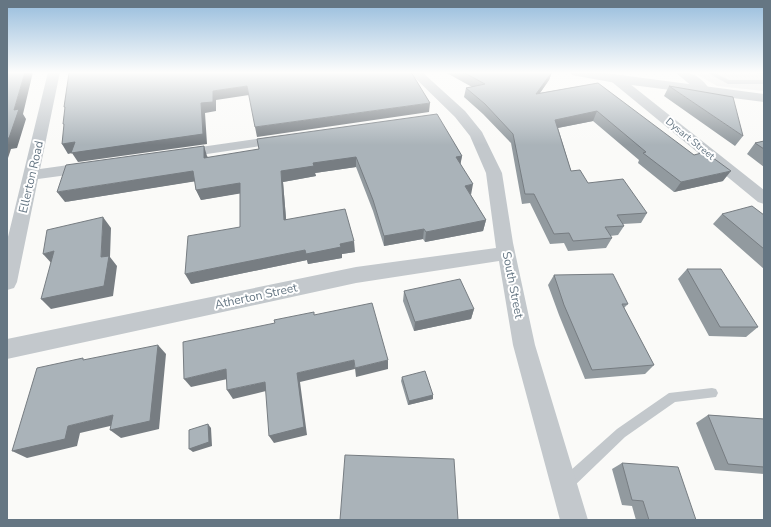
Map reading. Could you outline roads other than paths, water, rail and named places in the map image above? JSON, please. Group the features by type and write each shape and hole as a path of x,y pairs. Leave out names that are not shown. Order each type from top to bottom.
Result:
{"street":[{"name":"Ellerton Road","path":"7,282 31,175 52,97"},
{"name":"South Street","path":"441,97 460,114 477,135 494,173 504,243 508,253 524,345 574,520"},
{"name":"Dysart Street","path":"638,97 764,198"},
{"path":"445,116 460,114"},
{"path":"164,156 296,137"},
{"path":"31,175 101,165"},
{"name":"Atherton Street","path":"7,349 356,275 508,253"}],"lane":[{"path":"565,485 621,433 673,397 712,394"}]}
